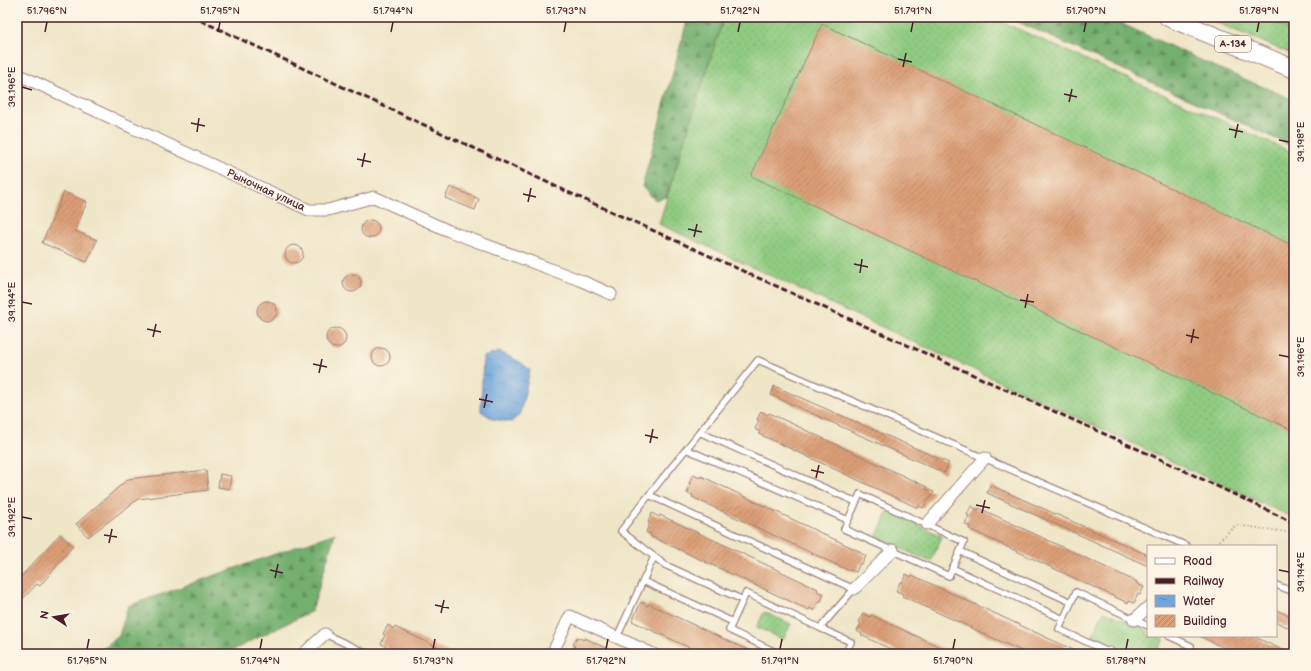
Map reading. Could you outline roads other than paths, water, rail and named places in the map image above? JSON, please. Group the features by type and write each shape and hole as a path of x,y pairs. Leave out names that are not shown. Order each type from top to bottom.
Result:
{"highway":[{"name":"А-134","path":"1168,17 1294,69"}],"street":[{"name":"Рыночная улица","path":"17,74 309,210 328,210 374,198 449,231 582,281 611,294"},
{"path":"927,524 984,458"},
{"path":"854,589 893,550"},
{"path":"1134,620 1147,608"},
{"path":"552,654 570,616 653,654"},
{"path":"306,653 325,634"}],"lane":[{"path":"743,600 665,565 621,531 758,360 1185,545"},
{"path":"699,432 856,502"},
{"path":"686,449 848,520"},
{"path":"860,494 964,542 949,576 844,529 848,520 860,494"},
{"path":"649,495 854,589 820,628"},
{"path":"960,552 1071,602"},
{"path":"617,637 654,557"},
{"path":"952,568 1063,620"},
{"path":"643,581 733,622"},
{"path":"1277,585 1294,592"},
{"path":"1109,654 1059,629 1076,592 1147,626"},
{"path":"780,654 729,630 746,593 851,642 846,652 856,654"},
{"path":"325,634 368,654"},
{"path":"1171,637 1191,646 1187,654"}],"water":[{"path":"500,352 520,362 530,370 520,414 511,422 493,419 481,411 483,357"}],"railway":[{"path":"193,17 570,193 1162,460 1294,523"}]}
